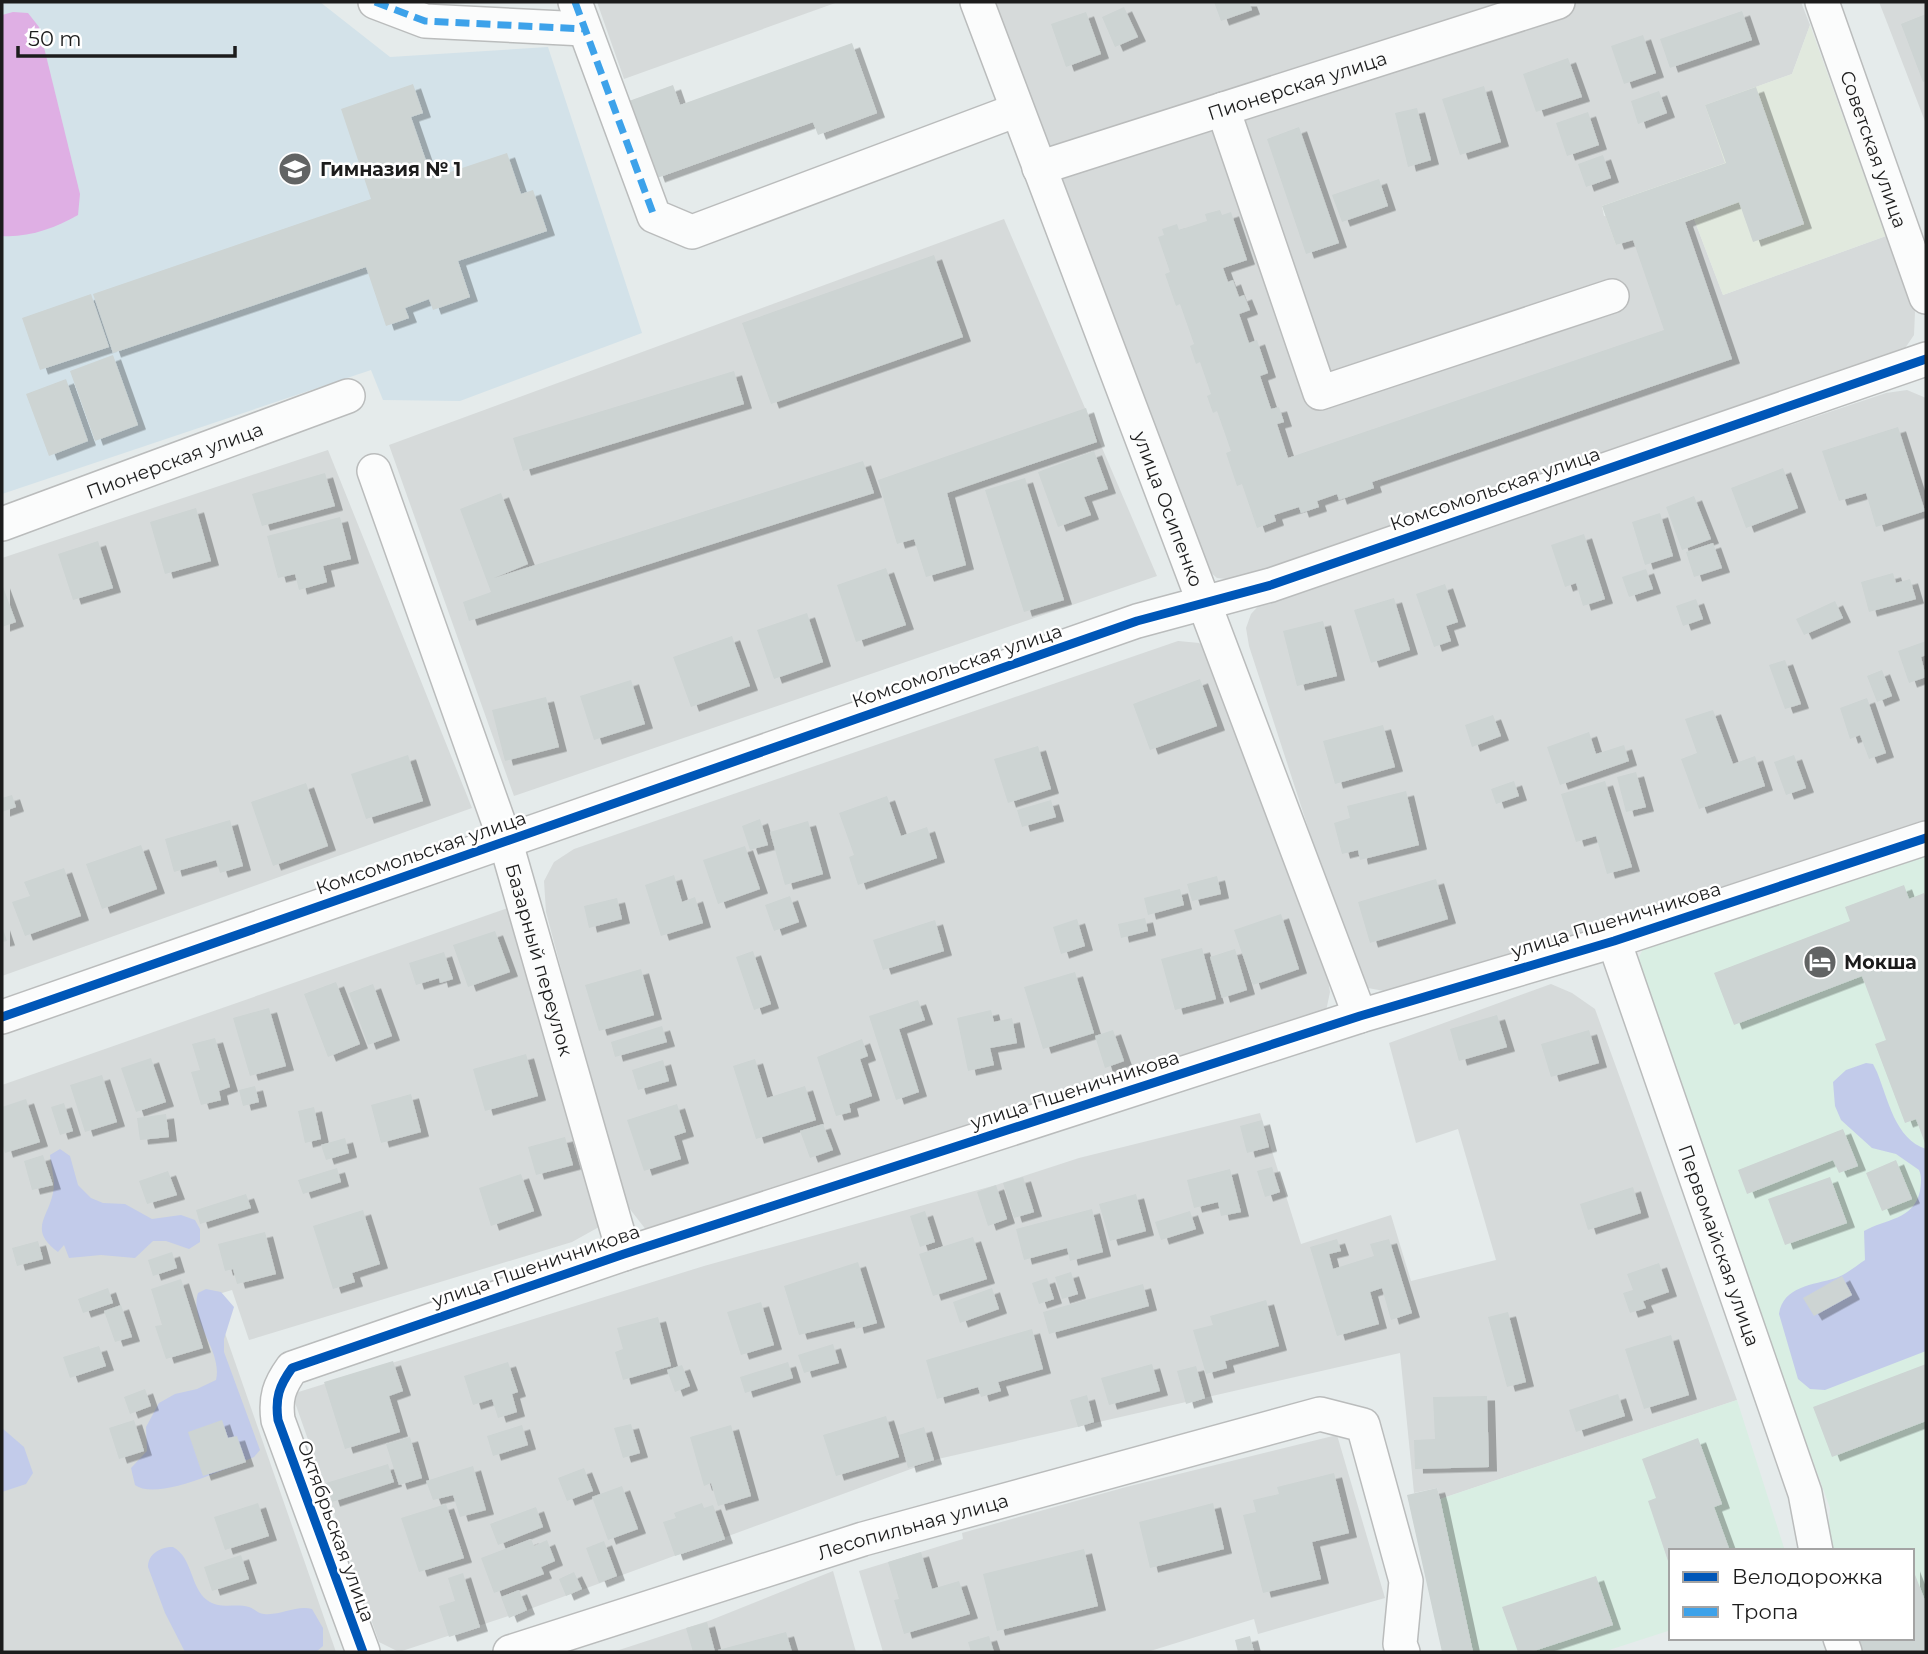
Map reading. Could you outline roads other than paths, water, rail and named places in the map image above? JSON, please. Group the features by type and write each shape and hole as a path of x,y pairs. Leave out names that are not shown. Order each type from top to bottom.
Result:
{"street":[{"path":"375,2 425,21 580,15 654,216 692,232 1017,110"},
{"name":"улица Осипенко","path":"977,2 1360,1016"},
{"name":"Пионерская улица","path":"1039,169 1558,2"},
{"name":"Советская улица","path":"1822,2 1926,297"},
{"path":"1223,109 1320,393 1612,296"},
{"name":"Комсомольская улица","path":"2,1017 1137,621 1271,585 1926,359"},
{"name":"Пионерская улица","path":"2,524 348,396"},
{"name":"Базарный переулок","path":"374,471 506,843 624,1254"},
{"name":"улица Пшеничникова","path":"278,1420 276,1401 281,1383 292,1368 624,1254 1360,1016 1614,941 1926,838"},
{"name":"Первомайская улица","path":"1614,941 1805,1493 1816,1549"},
{"name":"Лесопильная улица","path":"510,1652 863,1539 1320,1414 1363,1426 1406,1581 1400,1644 1403,1652"},
{"name":"Октябрьская улица","path":"278,1420 363,1652"}],"place":[{"name":"Гимназия № 1","path":"295,169"},
{"name":"Мокша","path":"1820,962"}]}
